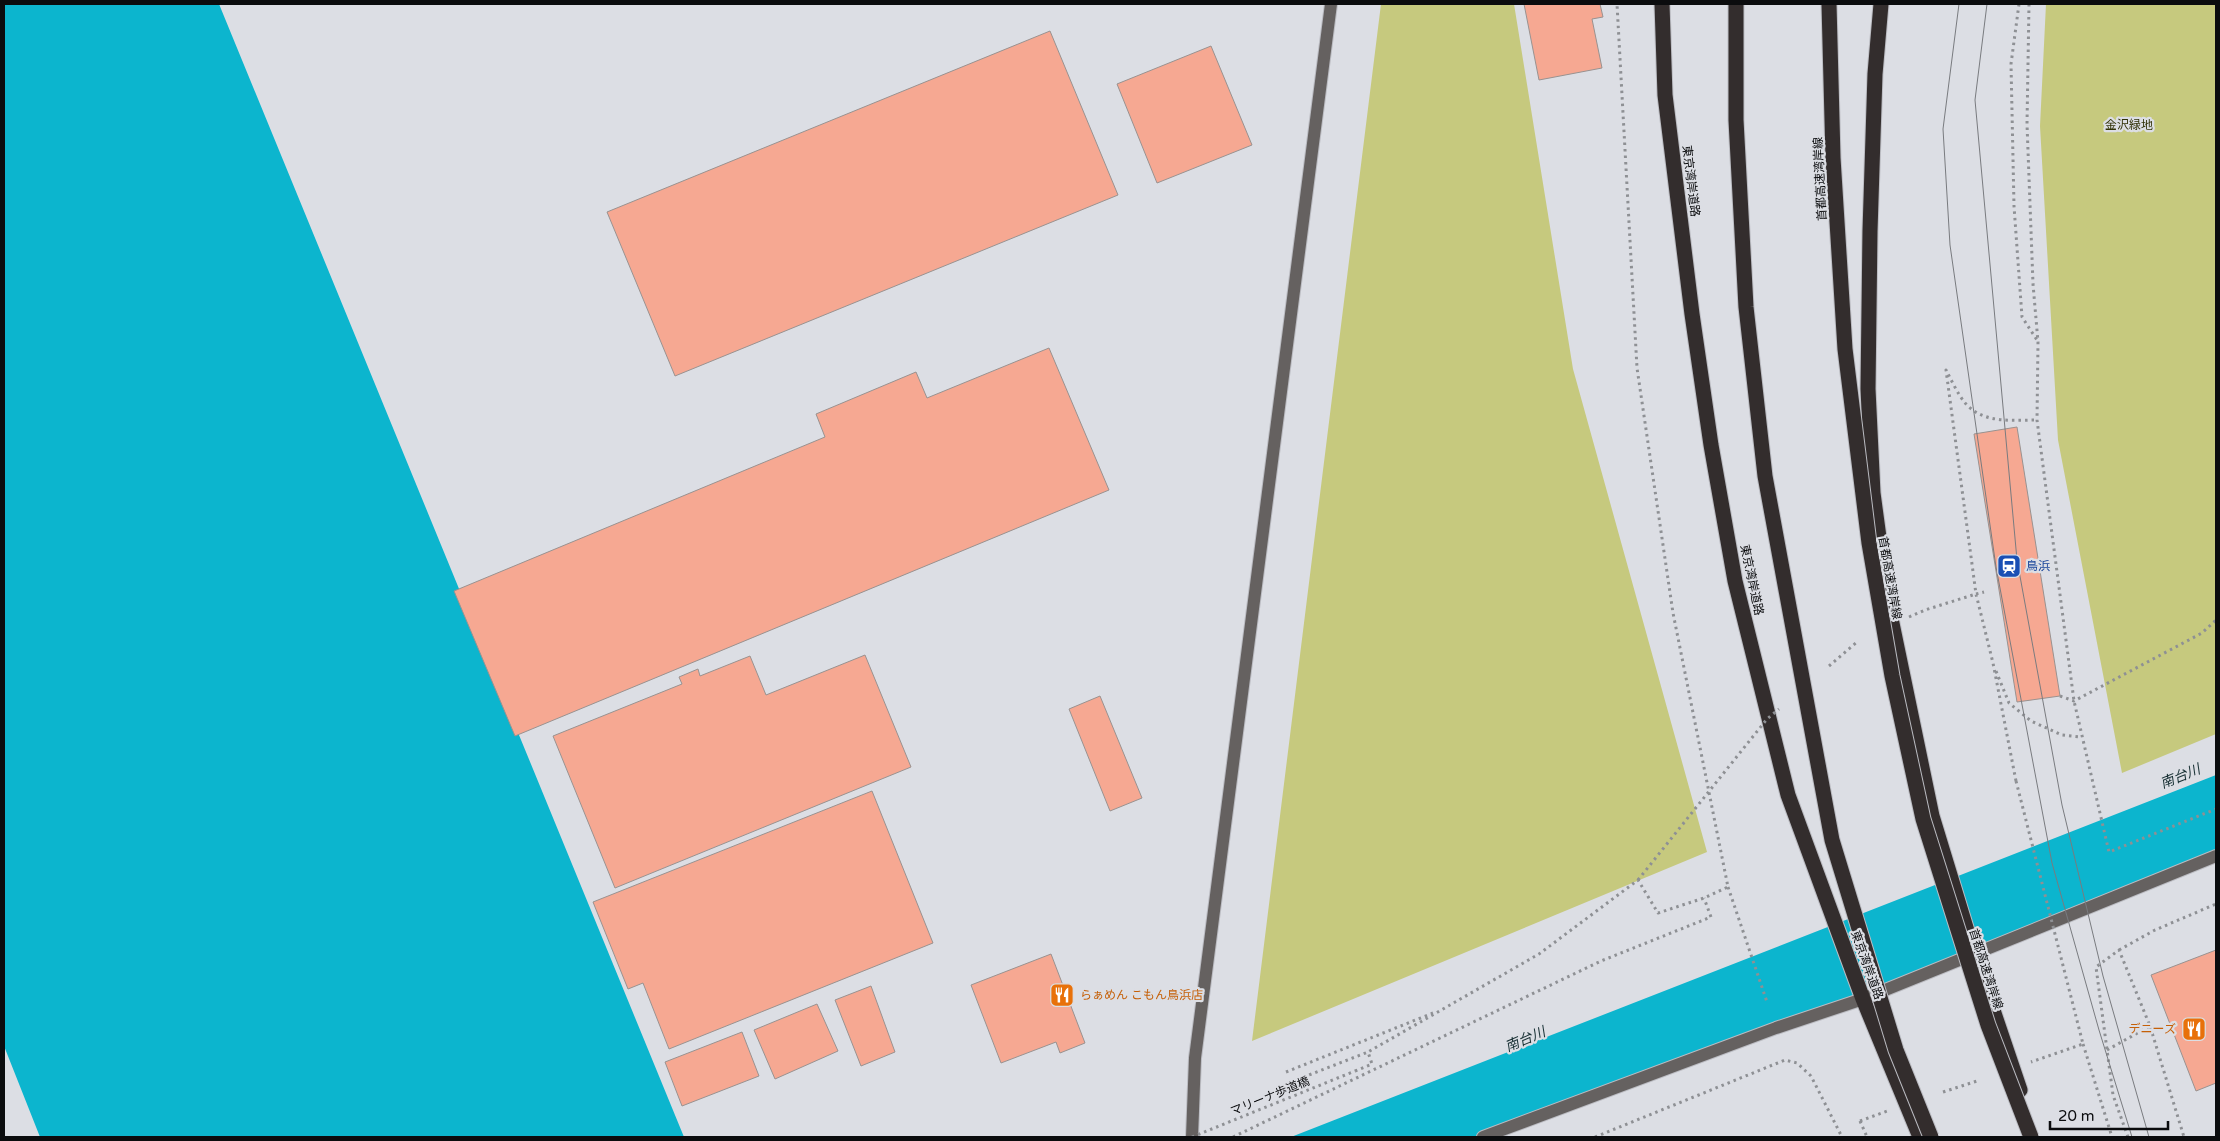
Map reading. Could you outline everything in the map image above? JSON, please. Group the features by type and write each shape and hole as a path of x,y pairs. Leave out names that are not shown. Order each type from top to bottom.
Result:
{"highway":[{"name":"東京湾岸道路","path":"1662,4 1666,95 1692,314 1735,581 1788,795 1863,999 1920,1137"},
{"path":"1736,4 1736,120 1746,307 1765,476 1832,840 1896,1050 1931,1137"},
{"name":"首都高速湾岸線","path":"1829,4 1834,158 1845,349 1869,542 1892,676 1922,819 1988,1025 2031,1137"},
{"path":"1881,4 1875,74 1870,231 1868,389 1873,493 1888,604 1930,807 1974,954 2039,1137"}],"street":[{"path":"1192,1137 1195,1058 1331,4"},
{"path":"1483,1137 1776,1028 1863,999 2216,856"}],"path":[{"path":"1617,4 1637,368 1673,614 1728,887 1785,1060"},
{"path":"2019,4 2011,64 2014,206 2022,317 2038,342"},
{"path":"2029,4 2027,124 2033,284 2038,342 2038,420 2074,702 2110,852 2216,809"},
{"path":"2038,420 1998,420 1982,416 1966,404 1946,370 1976,594 1993,663 2016,782 2084,1044 2112,1137"},
{"path":"1976,594 1984,592"},
{"path":"2074,702 2202,633 2216,620"},
{"path":"1993,663 2009,703 2031,721 2062,735 2082,737"},
{"path":"2060,696 2074,702"},
{"path":"1291,1082 1368,1052 1539,954 1638,880 1658,913 1704,898 1728,887"},
{"path":"1236,1137 1601,961 1711,917 1704,898"},
{"path":"2128,1137 2112,1095 2096,966 2119,950 2156,930 2216,904"},
{"path":"2119,950 2150,1026 2184,1137"},
{"path":"1286,1072 1446,1008"},
{"path":"2107,1050 2150,1026"},
{"path":"2028,1063 2084,1044"},
{"name":"マリーナ歩道橋","path":"1192,1137 1372,1064 1368,1052"},
{"path":"1595,1137 1785,1060 1797,1062 1811,1076 1842,1137"},
{"path":"1934,1095 1981,1079"},
{"path":"1867,1137 1860,1120 1897,1108"}],"green space":[{"path":"1381,4 1514,4 1573,369 1707,852 1252,1041"},
{"name":"金沢緑地","path":"2046,4 2216,4 2216,734 2122,773 2058,440 2040,126"}],"water":[{"path":"4,4 219,4 684,1137 40,1137 4,1046"},
{"path":"2216,775 2216,857 1863,999 1481,1137 1291,1137"}],"building":[{"path":"1524,4 1600,4 1603,17 1592,19 1602,68 1539,80"},
{"path":"1050,31 1118,195 675,376 607,212"},
{"path":"1211,46 1252,145 1157,183 1117,84"},
{"path":"1049,348 1109,490 515,736 454,591 825,437 816,414 916,372 927,398"},
{"name":"鳥浜","path":"2017,427 2060,696 2017,702 1974,434"},
{"path":"865,655 911,767 615,888 553,736 682,684 679,677 698,669 700,676 750,656 766,695"},
{"path":"1100,696 1142,798 1110,811 1069,709"},
{"path":"872,791 933,943 669,1049 643,983 628,989 593,902"},
{"name":"デニーズ","path":"2216,950 2216,1083 2196,1091 2151,975"},
{"path":"1051,954 1085,1043 1060,1053 1056,1042 1001,1063 971,985"},
{"path":"871,986 895,1052 861,1066 835,1000"},
{"path":"817,1004 838,1051 775,1079 754,1030"},
{"path":"742,1032 759,1076 682,1106 665,1062"}],"tram line":[{"path":"1959,4 1943,129 1950,245 1996,567 2052,863 2099,1030 2132,1137"},
{"path":"1987,4 1975,100 2017,560 2062,805 2103,976 2149,1137"}],"place":[{"name":"鳥浜","path":"2009,566"},
{"name":"らぁめん こもん鳥浜店","path":"1062,995"},
{"name":"デニーズ","path":"2194,1029"}],"water label":[{"name":"南台川","path":"2180,776"},
{"name":"南台川","path":"1525,1039"}]}
